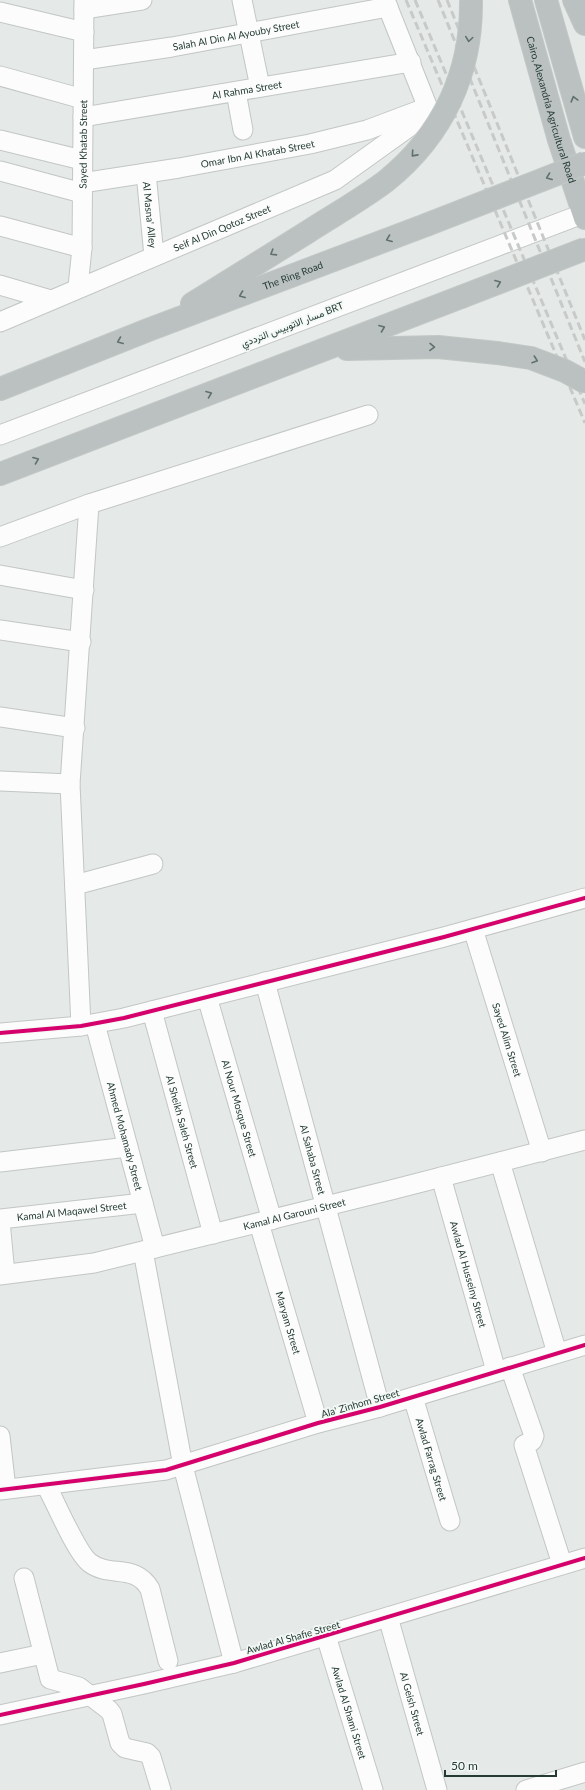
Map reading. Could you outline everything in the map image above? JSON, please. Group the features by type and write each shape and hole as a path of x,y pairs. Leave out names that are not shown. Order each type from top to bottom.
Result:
{"highway":[{"path":"148,330 306,233 384,182 412,157 436,128 454,94 466,57 471,25 471,0"},
{"name":"Cairo, Alexandria Agricultural Road","path":"520,0 559,140 585,218"},
{"path":"546,0 585,136"},
{"path":"574,0 585,24"},
{"name":"The Ring Road","path":"0,389 148,330 585,163"},
{"path":"0,474 324,351 585,249"},
{"path":"324,351 360,347 438,347 497,353 531,358 565,371 585,382"}],"street":[{"path":"84,4 142,0"},
{"path":"242,0 260,88"},
{"name":"Sayed Khatab Street","path":"78,287 82,248 84,4"},
{"path":"386,4 411,62 428,108"},
{"name":"Salah Al Din Al Ayouby Street","path":"84,60 172,47 249,33 386,4"},
{"path":"0,12 84,32"},
{"name":"Al Rahma Street","path":"83,108 236,92 411,62"},
{"path":"0,76 83,108"},
{"path":"236,92 242,130"},
{"name":"Omar Ibn Al Khatab Street","path":"82,188 146,173 310,144 367,130 428,108"},
{"name":"Seif Al Din Qotoz Street","path":"0,322 78,287 335,180 409,127 428,108"},
{"path":"0,140 82,160"},
{"path":"0,171 82,188"},
{"name":"Al Masna' Alley","path":"146,173 154,256"},
{"name":"مسار الاتوبيس الترددي BRT","path":"0,435 585,213"},
{"path":"0,226 82,248"},
{"path":"0,285 51,300"},
{"path":"0,537 89,504 368,415"},
{"name":"Ahmed Mohamady Street","path":"89,504 81,642 70,784 75,885 88,1025 128,1147 144,1203 149,1249 183,1466 234,1663"},
{"path":"0,575 84,590"},
{"path":"0,630 81,642"},
{"path":"0,717 75,728"},
{"path":"0,781 70,784"},
{"path":"75,885 153,864"},
{"path":"0,1033 88,1025 152,1011 473,929 585,898"},
{"name":"Sayed Alim Street","path":"473,929 542,1152"},
{"name":"Al Sahaba Street","path":"265,982 380,1407"},
{"name":"Al Nour Mosque Street","path":"207,997 266,1221"},
{"name":"Al Sheikh Saleh Street","path":"152,1011 213,1234"},
{"name":"Kamal Al Garouni Street","path":"3,1275 94,1263 585,1140"},
{"path":"0,1162 128,1147"},
{"path":"500,1162 557,1353"},
{"name":"Awlad Al Husseiny Street","path":"441,1177 503,1369 534,1436 532,1441 524,1445 562,1564"},
{"name":"Kamal Al Maqawel Street","path":"0,1220 144,1203"},
{"path":"0,1220 3,1275"},
{"name":"Maryam Street","path":"266,1221 318,1423"},
{"name":"Ala' Zinhom Street","path":"3,1490 159,1472 183,1466 318,1423 380,1407 585,1345"},
{"name":"Awlad Farrag Street","path":"413,1397 450,1521"},
{"path":"0,1436 3,1490"},
{"path":"46,1485 85,1558 96,1567 130,1572 138,1575 146,1581 150,1589 168,1661"},
{"name":"Awlad Al Shafie Street","path":"0,1715 234,1663 585,1558"},
{"path":"24,1578 50,1679 73,1684 79,1687 111,1711 120,1743 125,1748 147,1753 151,1757 161,1790"},
{"name":"Al Geish Street","path":"388,1617 437,1790"},
{"name":"Awlad Al Shami Street","path":"326,1636 373,1790"},
{"path":"0,1663 43,1654"},
{"path":"526,1790 585,1772"}],"railway":[{"path":"406,0 585,423"},
{"path":"415,0 585,404"},
{"path":"438,0 585,362"},
{"path":"447,0 585,340"}],"cycle path":[{"path":"0,1033 81,1026 124,1018 444,937 585,898"},
{"path":"0,1490 166,1470 318,1423 380,1407 585,1345"},
{"path":"0,1715 234,1663 585,1558"}]}
